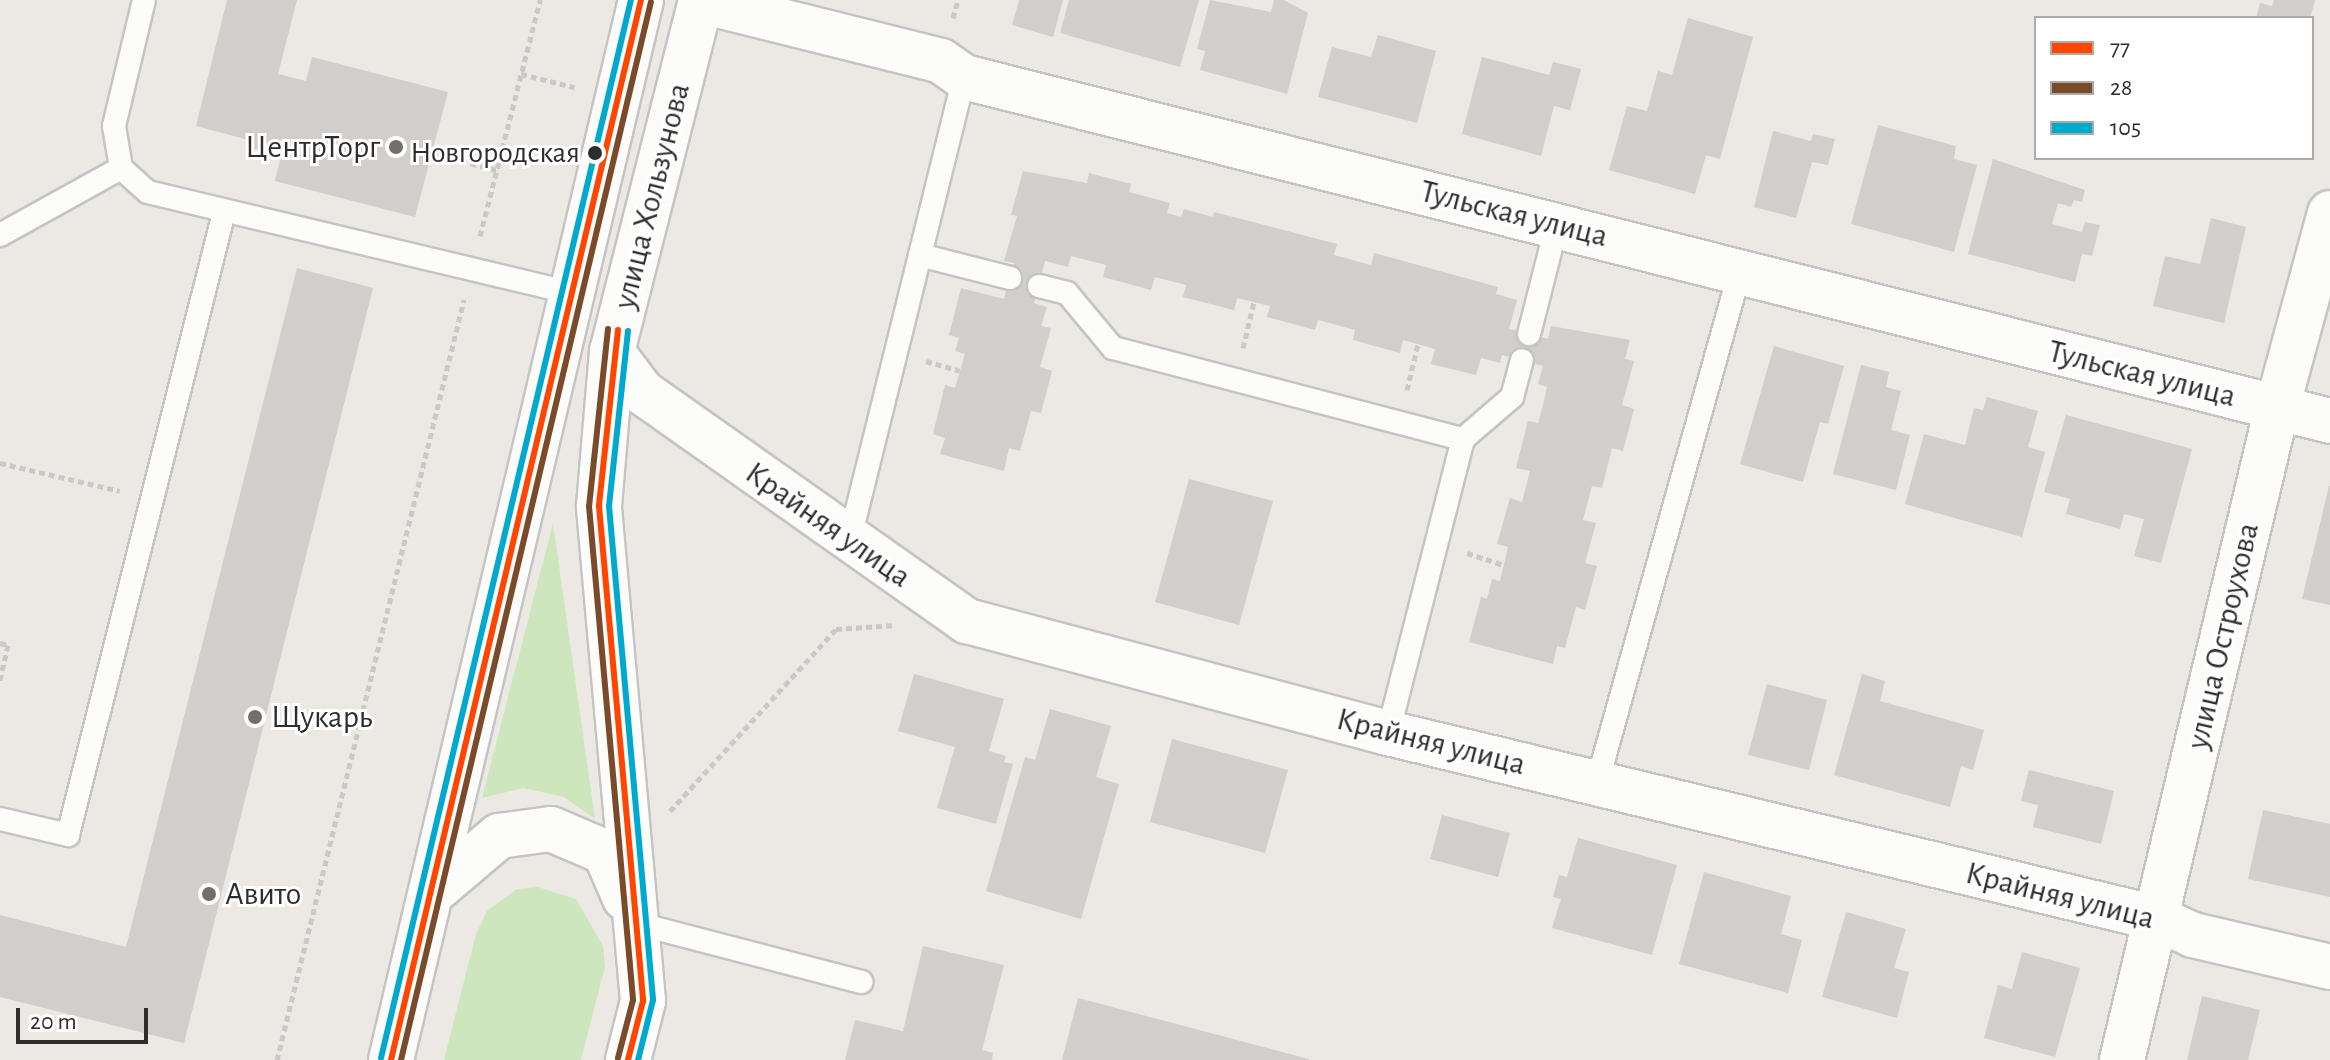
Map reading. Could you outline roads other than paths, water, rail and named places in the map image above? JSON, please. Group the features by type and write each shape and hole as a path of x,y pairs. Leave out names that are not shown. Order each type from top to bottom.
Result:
{"street":[{"name":"улица Хользунова","path":"391,1060 433,892 569,292 641,0"},
{"name":"улица Хользунова","path":"628,1060 643,1001 599,506 612,352 701,0"},
{"name":"Тульская улица","path":"701,0 941,61 964,77 2330,421"},
{"name":"улица Остроухова","path":"2122,1060 2277,408 2330,213"},
{"name":"Крайняя улица","path":"612,352 642,392 849,542 967,621 1388,733 2156,918 2193,935 2330,967"},
{"path":"433,892 499,836 551,829 605,852 635,923"}],"lane":[{"path":"144,0 114,126 121,168 148,192 569,292"},
{"path":"849,542 964,77"},
{"path":"0,235 121,168"},
{"path":"0,819 68,835 224,212"},
{"path":"1529,334 1557,224"},
{"path":"920,255 1010,278"},
{"path":"1597,783 1740,271"},
{"path":"1039,286 1067,293 1113,348 1463,439"},
{"path":"1388,733 1463,439 1512,397 1522,360"},
{"path":"635,923 861,982"}],"place":[{"name":"ЦентрТорг","path":"396,147"},
{"name":"Новгородская","path":"595,153"},
{"name":"Щукарь","path":"255,717"},
{"name":"Авито","path":"209,894"}]}
